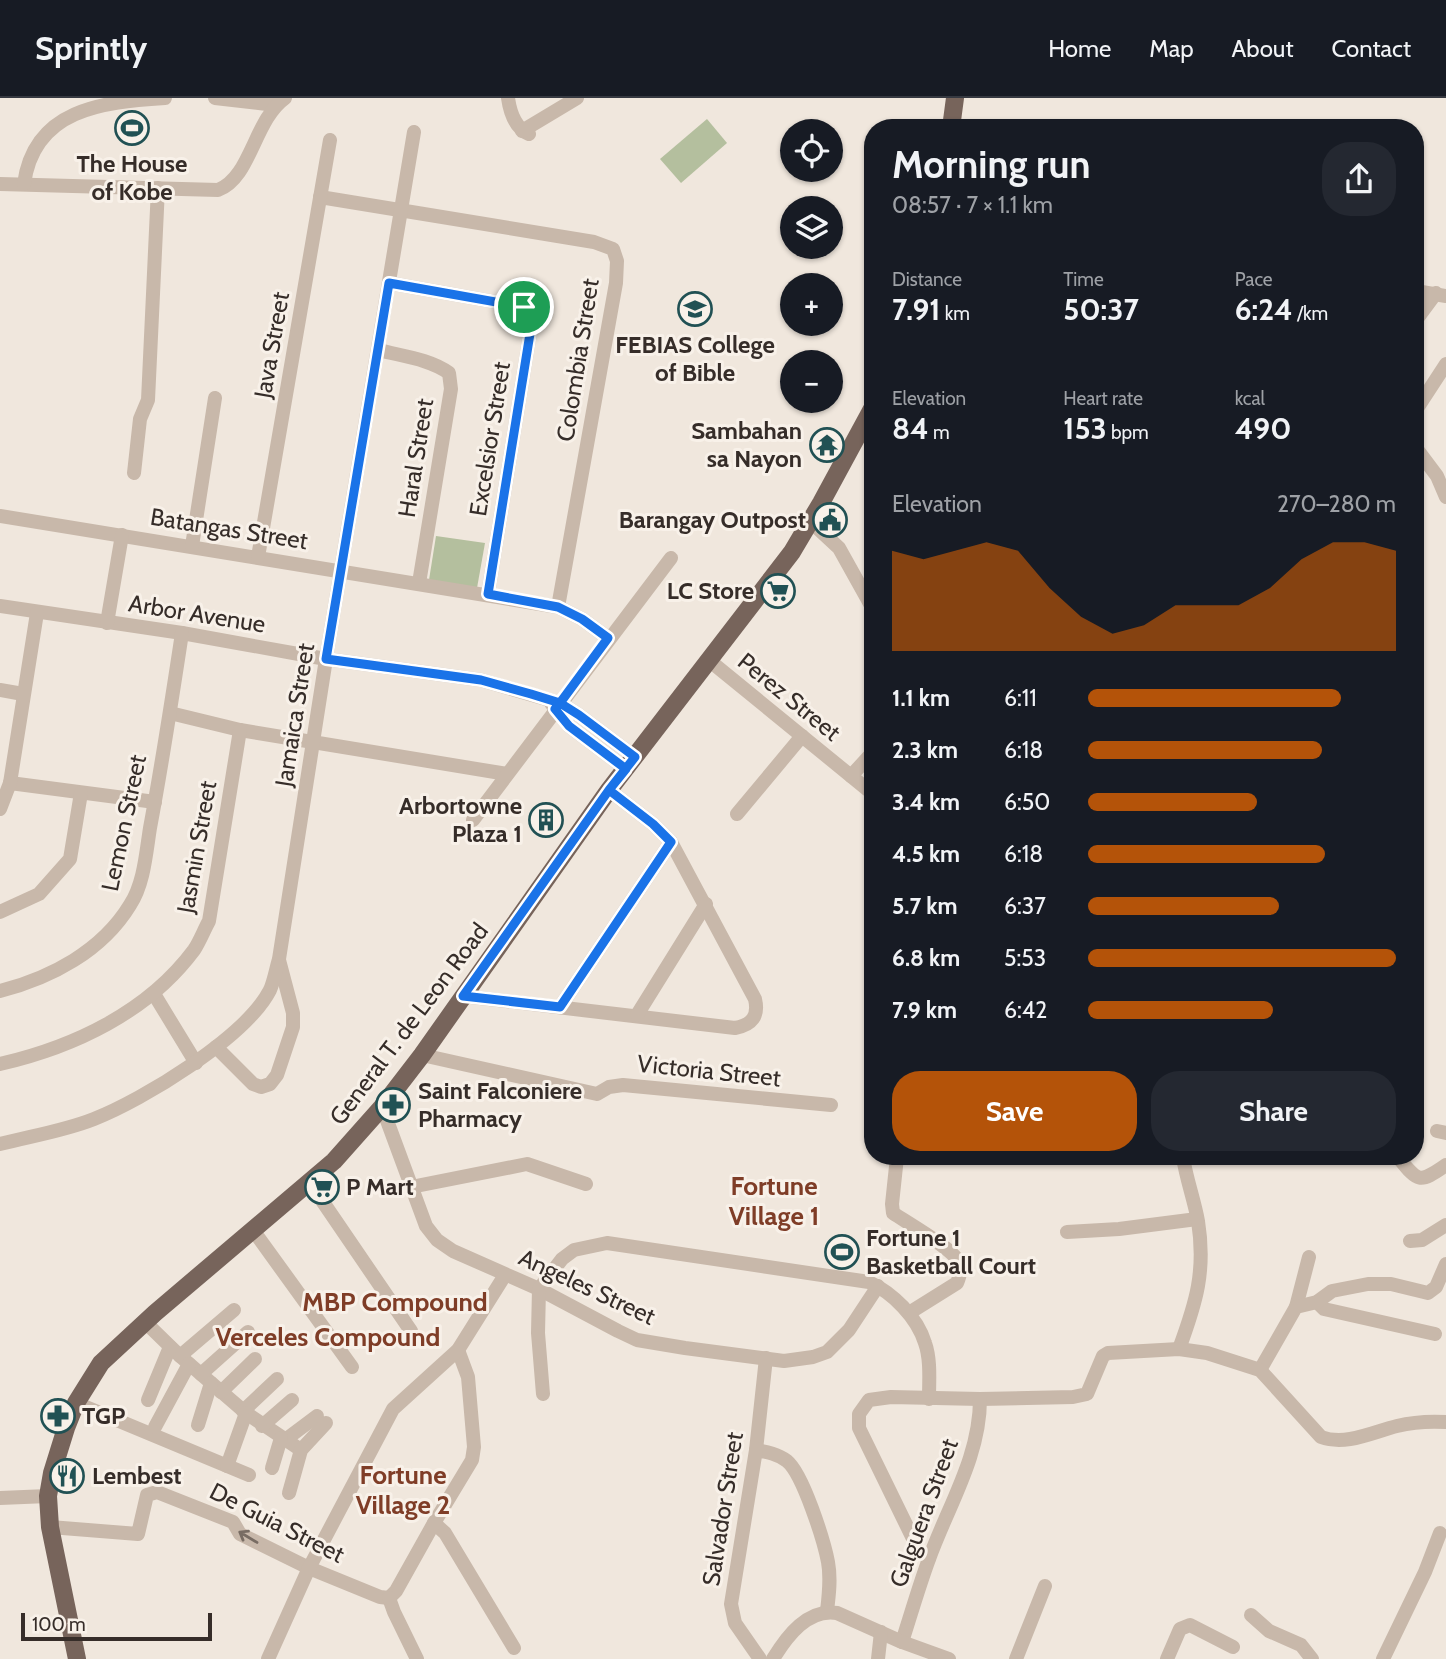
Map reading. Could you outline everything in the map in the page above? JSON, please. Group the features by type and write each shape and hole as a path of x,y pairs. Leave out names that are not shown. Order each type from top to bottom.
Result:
{"main road":[{"path":"952,119 955,98"},
{"name":"General T. de Leon Road","path":"78,1659 50,1527 48,1496 65,1428 76,1404 102,1363 145,1322 310,1183 334,1161 382,1107 422,1055 609,790 624,758 709,661 792,552 864,424"}],"street":[{"path":"24,184 32,151 54,125 94,107 132,100 165,98"},
{"path":"215,98 280,102"},
{"path":"508,98 510,111 526,133 576,98"},
{"path":"0,184 218,190 228,186 237,176 258,132 280,102"},
{"name":"Jamaica Street","path":"0,1144 92,1120 120,1107 196,1062 216,1047 254,1011 270,990 279,959 414,132"},
{"name":"Java Street","path":"258,557 330,140"},
{"path":"134,473 140,419 148,400 158,188"},
{"name":"Colombia Street","path":"320,197 594,242 613,249 617,261 614,293 558,607"},
{"name":"Excelsior Street","path":"389,283 524,307 533,315 488,594"},
{"path":"1424,312 1441,295"},
{"name":"Haral Street","path":"379,350 424,361 449,373 451,389 419,583"},
{"path":"1424,398 1446,365"},
{"path":"192,545 215,398"},
{"path":"1424,459 1437,476 1446,497"},
{"name":"Batangas Street","path":"0,516 192,545 558,607 582,619 608,638"},
{"path":"811,522 839,548 864,593"},
{"path":"107,623 122,535"},
{"path":"472,820 555,704 671,558"},
{"name":"Arbor Avenue","path":"0,606 326,659 481,680 555,704 569,726 624,758"},
{"path":"0,809 10,783 37,613"},
{"name":"Lemon Street","path":"0,991 36,981 92,948 114,927 132,903 140,879 155,802 182,634"},
{"name":"Perez Street","path":"709,661 864,787"},
{"path":"0,691 23,694"},
{"path":"170,713 240,730 507,774"},
{"name":"Jasmin Street","path":"0,1064 33,1056 94,1032 154,994 196,948 209,921 240,730"},
{"path":"737,814 802,736"},
{"path":"851,776 864,762"},
{"path":"10,783 155,802"},
{"path":"463,996 735,1028 746,1026 754,1019 758,1009 755,999 671,842 653,824 609,790"},
{"path":"0,912 38,894 70,859 80,793"},
{"path":"560,1007 671,842"},
{"path":"637,1015 706,904"},
{"path":"216,1047 253,1084 261,1087 270,1084 277,1075 293,1027 293,1013 279,959"},
{"path":"154,994 196,1062"},
{"name":"Victoria Street","path":"422,1055 597,1094 610,1087 623,1085 831,1105"},
{"name":"Angeles Street","path":"382,1107 426,1226 437,1240 453,1251 539,1289 637,1340 685,1349 784,1361 813,1357 827,1352 849,1330 878,1286"},
{"path":"411,1186 527,1164 586,1184"},
{"path":"896,1165 893,1213 953,1253 960,1268 957,1283 909,1313"},
{"path":"1179,1349 1201,1279 1201,1243 1185,1165"},
{"path":"1405,1165 1420,1179 1427,1178 1446,1165"},
{"path":"310,1183 411,1331"},
{"path":"1067,1232 1119,1229 1197,1219"},
{"path":"1410,1241 1422,1240 1446,1225"},
{"path":"253,1230 352,1367"},
{"path":"543,1394 538,1333 539,1289 562,1259 574,1250 607,1243 869,1282 878,1286 909,1313 926,1343 929,1399"},
{"path":"1260,1370 1296,1307 1309,1257"},
{"path":"1296,1307 1317,1302 1332,1292 1368,1284 1391,1284 1428,1293 1436,1287 1446,1264"},
{"path":"268,1659 309,1568 393,1409 458,1350 505,1275"},
{"path":"1317,1302 1324,1309 1435,1334"},
{"path":"148,1400 179,1355 233,1310"},
{"path":"145,1322 244,1412 301,1450"},
{"path":"198,1425 211,1383 248,1332"},
{"path":"929,1558 920,1553 859,1428 859,1413 875,1398 980,1399 1084,1395 1090,1388 1103,1356 1108,1353 1179,1349 1208,1353 1260,1370 1321,1437 1327,1439 1358,1438 1405,1424 1446,1422"},
{"path":"417,1659 389,1598 396,1591 472,1461 474,1447 468,1377 458,1350"},
{"path":"155,1427 179,1355"},
{"name":"Salvador Street","path":"760,1659 735,1623 732,1604 756,1450 766,1357"},
{"path":"211,1383 255,1359"},
{"path":"227,1466 244,1412 277,1379"},
{"name":"Galguera Street","path":"902,1642 929,1558 967,1467 978,1431 980,1399"},
{"path":"262,1426 292,1400"},
{"path":"76,1404 249,1475"},
{"path":"272,1468 283,1439 322,1419 301,1450 289,1493"},
{"path":"756,1450 772,1453 787,1461 802,1482 828,1561 830,1587 827,1611"},
{"name":"De Guia Street","path":"50,1527 138,1534 147,1495 157,1492 233,1522 240,1534 309,1568 380,1597 389,1598"},
{"path":"0,1498 48,1496"},
{"path":"434,1523 444,1533 514,1648"},
{"path":"1383,1659 1425,1572 1440,1533"},
{"path":"1016,1659 1045,1587"},
{"path":"773,1659 785,1640 799,1626 811,1616 827,1611 949,1659"},
{"path":"1251,1615 1269,1630 1301,1645 1311,1659"},
{"path":"1167,1659 1181,1629 1190,1625 1233,1647"},
{"path":"878,1659 881,1632"}],"green space":[{"path":"707,119 727,143 681,183 660,159"},
{"path":"436,536 485,543 477,588 429,580"}],"place":[{"name":"The House of Kobe","path":"132,128"},
{"name":"FEBIAS College of Bible","path":"695,309"},
{"name":"Sambahan sa Nayon","path":"827,445"},
{"name":"Barangay Outpost","path":"830,520"},
{"name":"LC Store","path":"778,591"},
{"name":"Arbortowne Plaza 1","path":"546,820"},
{"name":"Saint Falconiere Pharmacy","path":"393,1105"},
{"name":"P Mart","path":"322,1187"},
{"name":"Fortune 1 Basketball Court","path":"842,1252"},
{"name":"TGP","path":"58,1416"},
{"name":"Lembest","path":"67,1476"}],"district":[{"name":"Fortune Village 1","path":"774,1201"},
{"name":"MBP Compound","path":"395,1302"},
{"name":"Verceles Compound","path":"328,1337"},
{"name":"Fortune Village 2","path":"403,1490"}],"route":[{"path":"524,307 389,283 326,659 481,680 560,703 635,757 609,790 653,824 671,842 560,1007 463,996 609,790 626,769 569,726 555,709 560,703 608,638 582,619 558,607 488,594 533,315 524,307"}]}
